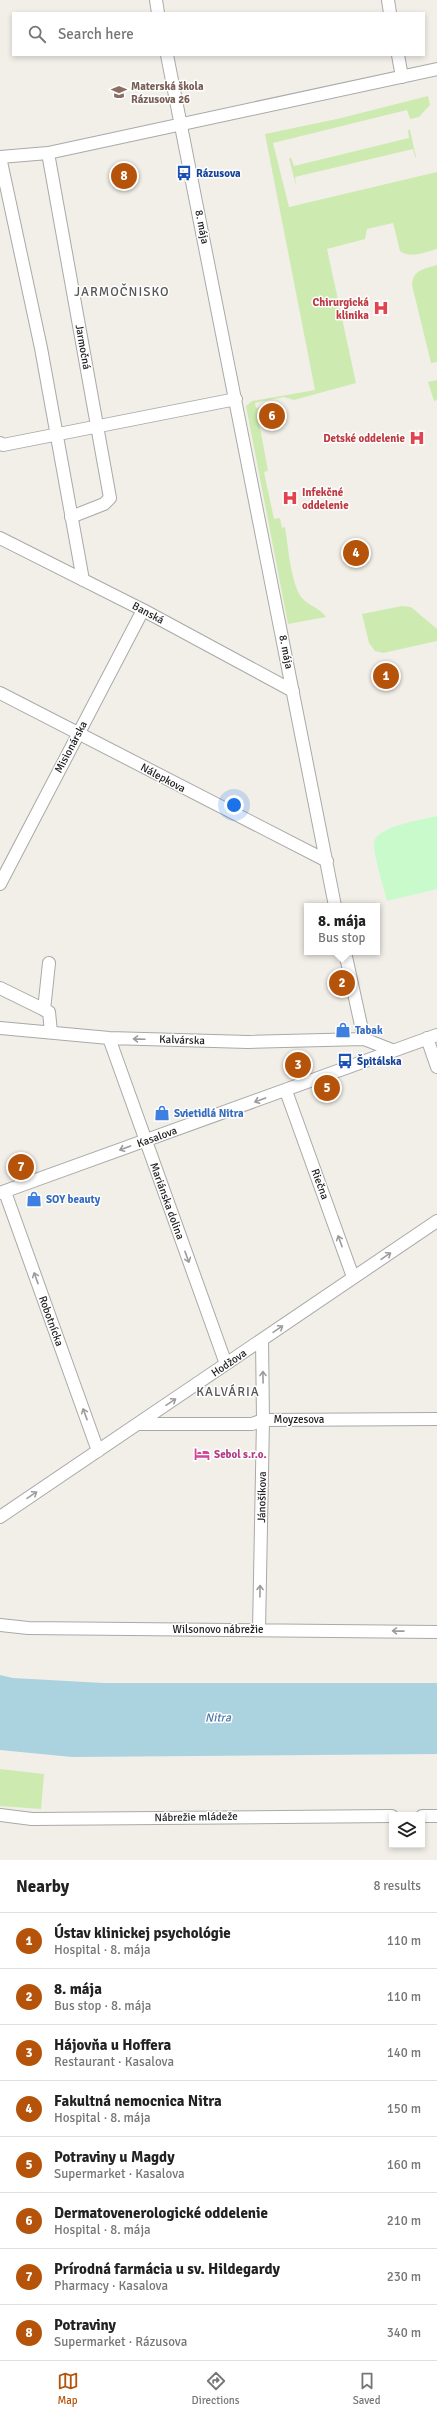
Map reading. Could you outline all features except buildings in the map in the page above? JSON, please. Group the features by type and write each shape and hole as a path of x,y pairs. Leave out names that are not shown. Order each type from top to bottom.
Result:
{"street":[{"path":"156,0 158,12"},
{"path":"388,0 390,12"},
{"name":"8. mája","path":"167,56 334,903"},
{"path":"398,56 402,77"},
{"path":"83,580 41,348 0,157 48,153 437,69"},
{"name":"Jarmočná","path":"48,153 110,498 104,504 71,517"},
{"path":"0,444 3,445 56,433 236,399"},
{"name":"Banská","path":"0,538 143,610 293,691"},
{"name":"Misionárska","path":"0,884 143,610"},
{"name":"Nálepkova","path":"0,693 326,861"},
{"path":"346,955 364,1039 392,1050"},
{"path":"44,1010 49,963"},
{"path":"0,988 49,1012 51,1032"},
{"name":"Kalvárska","path":"0,1028 109,1038 248,1042 364,1039"},
{"path":"432,1036 437,1067"},
{"name":"Kasalova","path":"2,1193 286,1091 432,1036"},
{"name":"Mariánska dolina","path":"109,1038 226,1364"},
{"name":"Riečna","path":"286,1091 353,1277"},
{"name":"Robotnícka","path":"2,1193 98,1451"},
{"name":"Hodžova","path":"0,1517 437,1221"},
{"name":"Jánošíkova","path":"259,1630 263,1420 262,1340"},
{"name":"Moyzesova","path":"138,1424 252,1424 263,1420 437,1419"},
{"name":"Wilsonovo nábrežie","path":"0,1625 28,1628 437,1632"},
{"name":"Nábrežie mládeže","path":"0,1815 32,1819 389,1816"},
{"path":"425,1816 437,1816"}],"green space":[{"path":"428,96 430,105 419,117 410,119 407,110 273,143 289,207 437,172 437,249 413,255 400,251 393,223 367,229 365,239 327,249 356,383 294,400 284,397 255,403 256,408 265,406 265,409 257,411 268,471 264,472 274,519 280,518 282,528 285,527 293,577 304,600 326,617 288,624 246,406 252,401 315,390 265,134 337,119"},
{"path":"408,130 410,130 416,157 413,149 295,177 296,186 289,158 291,158 294,166 409,138"},
{"path":"437,265 437,362 431,363 412,285 414,276 417,273 423,269"},
{"path":"437,380 437,400 434,401 428,382"},
{"path":"402,606 411,607 437,629 437,641 383,653 375,651 369,643 362,614"},
{"path":"437,816 437,889 387,901 375,855 374,843 377,837 391,828"},
{"path":"0,1769 44,1774 41,1809 0,1806"}],"water":[{"name":"Nitra","path":"0,1675 13,1678 103,1683 437,1683 437,1754 72,1757 0,1750"}],"place":[{"name":"Materská škola Rázusova 26","path":"119,92"},
{"name":"Rázusova","path":"184,173"},
{"name":"Potraviny","path":"124,176"},
{"name":"Chirurgická klinika","path":"381,308"},
{"name":"Dermatovenerologické oddelenie","path":"272,416"},
{"name":"Detské oddelenie","path":"417,438"},
{"name":"Infekčné oddelenie","path":"290,498"},
{"name":"Fakultná nemocnica Nitra","path":"356,553"},
{"name":"Ústav klinickej psychológie","path":"386,676"},
{"name":"8. mája","path":"342,983"},
{"name":"Tabak","path":"343,1030"},
{"name":"Špitálska","path":"345,1061"},
{"name":"Hájovňa u Hoffera","path":"298,1065"},
{"name":"Potraviny u Magdy","path":"327,1088"},
{"name":"Svietidlá Nitra","path":"162,1113"},
{"name":"Prírodná farmácia u sv. Hildegardy","path":"21,1167"},
{"name":"SOY beauty","path":"34,1199"},
{"name":"Sebol s.r.o.","path":"202,1454"}],"district":[{"name":"JARMOČNISKO","path":"122,292"},
{"name":"KALVÁRIA","path":"228,1392"}]}
